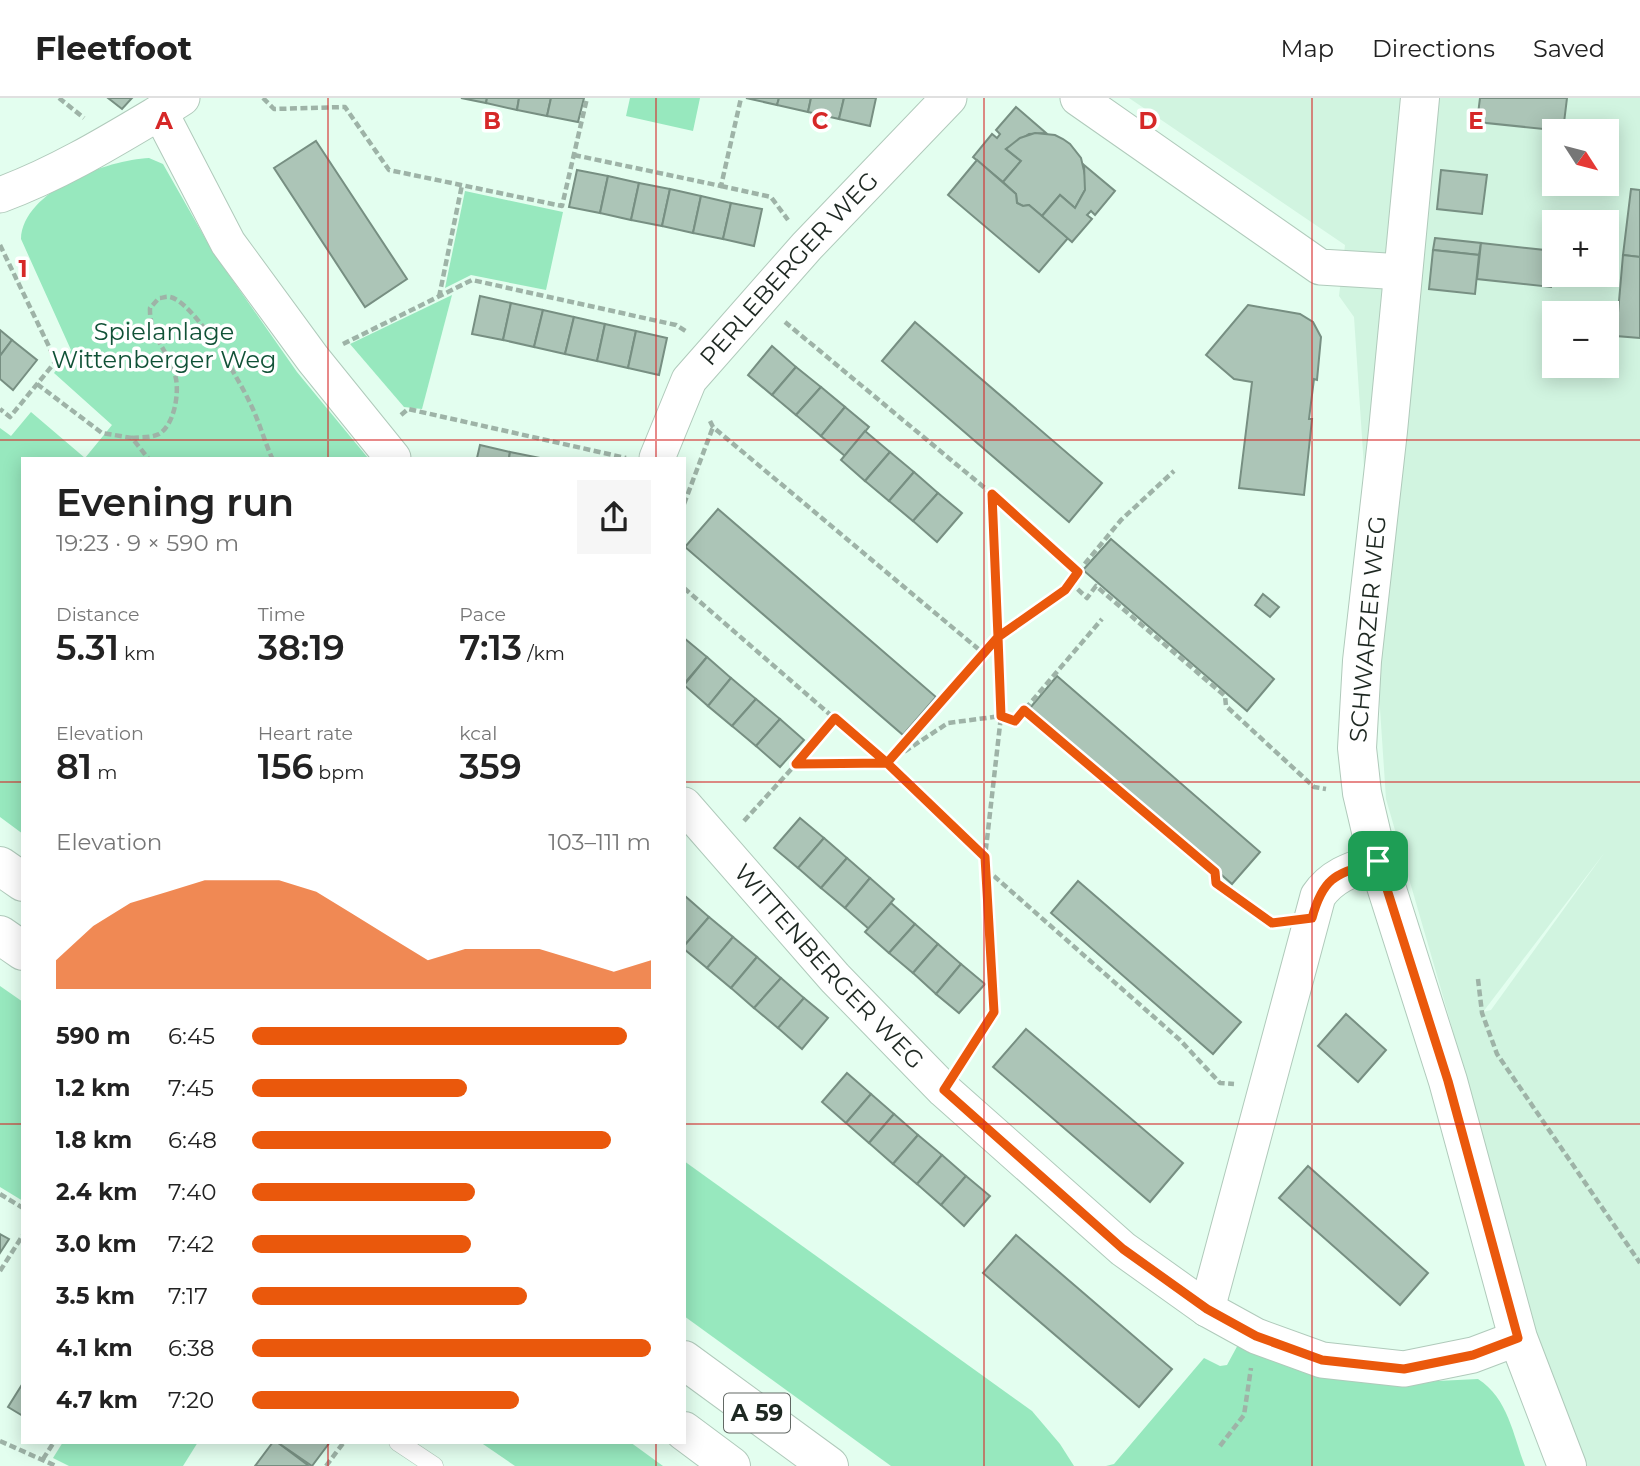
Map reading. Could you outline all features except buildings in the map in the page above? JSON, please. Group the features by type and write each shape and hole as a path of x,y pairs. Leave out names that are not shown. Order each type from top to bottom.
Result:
{"main road":[{"name":"SCHWARZER WEG","path":"1420,98 1362,661 1357,748 1362,793 1378,861 1448,1081 1518,1338 1567,1466"},
{"path":"0,866 21,881"},
{"path":"0,935 21,950"},
{"name":"A 59","path":"686,1361 829,1466"},
{"name":"A 59","path":"686,1433 732,1466"}],"street":[{"name":"PERLEBERGER WEG","path":"657,457 689,380 757,300 949,98"},
{"path":"1079,98 1320,267 1404,272"},
{"path":"0,195 54,172 172,105 228,243 313,359 384,448"},
{"name":"WITTENBERGER WEG","path":"686,807 835,978 944,1090 1123,1249 1207,1309 1256,1336 1322,1360 1404,1369 1473,1355 1518,1338"},
{"path":"1207,1309 1318,896 1326,884 1341,873 1378,861"}],"lane":[{"path":"401,1444 434,1466"}],"path":[{"path":"263,98 274,109 345,107 388,170 562,206 587,98"},
{"path":"720,186 741,98"},
{"path":"575,155 771,197 807,246"},
{"path":"439,297 461,185"},
{"path":"0,245 55,361 10,417 0,409"},
{"path":"313,359 472,280 676,325 715,350"},
{"path":"37,384 102,433 132,438 161,433 171,419 177,399 176,378 155,337 150,308 159,298 171,297 184,306 219,349 250,404 272,457"},
{"path":"757,300 992,494 1078,572"},
{"path":"689,380 713,426 983,653"},
{"path":"384,448 408,409 623,457"},
{"path":"686,499 713,426"},
{"path":"132,438 147,457"},
{"path":"887,763 998,637 1065,590 1121,520 1174,471"},
{"path":"944,1090 994,1012 985,857 1001,716 992,494"},
{"path":"1070,582 1087,598 1096,586 1225,696 1226,706 1314,787 1330,789"},
{"path":"686,590 887,763 985,857"},
{"path":"796,764 887,763 948,723 1001,716 1015,721 1102,619"},
{"path":"1024,710 1215,872 1216,883 1238,899 1272,923 1312,918"},
{"path":"720,847 835,718"},
{"path":"986,869 1180,1040 1220,1083 1267,1085"},
{"path":"1478,979 1482,1013 1497,1054 1640,1263"},
{"path":"0,1194 21,1207"},
{"path":"0,1271 21,1238"},
{"path":"1220,1446 1244,1415 1256,1336"},
{"path":"0,1441 56,1466"},
{"path":"43,1459 53,1444"},
{"path":"326,1466 342,1444"}],"shaded area":[{"path":"1129,98 1640,98 1640,1466 1579,1466 1530,1330 1451,1024 1386,799 1354,317 1339,296 1345,245","holes":["1605,852 1491,1010 1483,1012"]}],"green space":[{"path":"630,98 700,98 693,131 626,116"},
{"name":"Spielanlage Wittenberger Weg","path":"149,158 163,164 213,252 297,372 367,457 86,457 112,425 54,373 71,350 21,239 25,222 36,206 52,192 91,172"},
{"path":"465,191 563,212 546,290 471,275 445,288"},
{"path":"452,295 422,409 404,407 350,344"},
{"path":"31,412 84,457 21,457 21,833 0,817 0,428 11,436"},
{"path":"0,986 21,1001 21,1200 0,1187"},
{"path":"686,1162 1032,1411 1060,1444 1074,1466 891,1466 686,1317"},
{"path":"1240,1341 1337,1378 1375,1384 1478,1379 1488,1387 1503,1407 1525,1466 1106,1466 1114,1464 1204,1358 1220,1366 1227,1365"},
{"path":"62,1444 197,1444 183,1466 69,1466 53,1458"},
{"path":"483,1444 633,1444 663,1466 515,1466"}],"route":[{"path":"1378,861 1341,873 1326,884 1318,896 1312,918 1272,923 1216,883 1215,872 1024,710 1015,721 1001,716 998,637 1065,590 1078,572 992,494 998,637 887,763 796,764 835,718 887,763 985,857 994,1012 944,1090 1123,1249 1207,1309 1256,1336 1322,1360 1404,1369 1473,1355 1518,1338 1448,1081 1378,861"}]}
